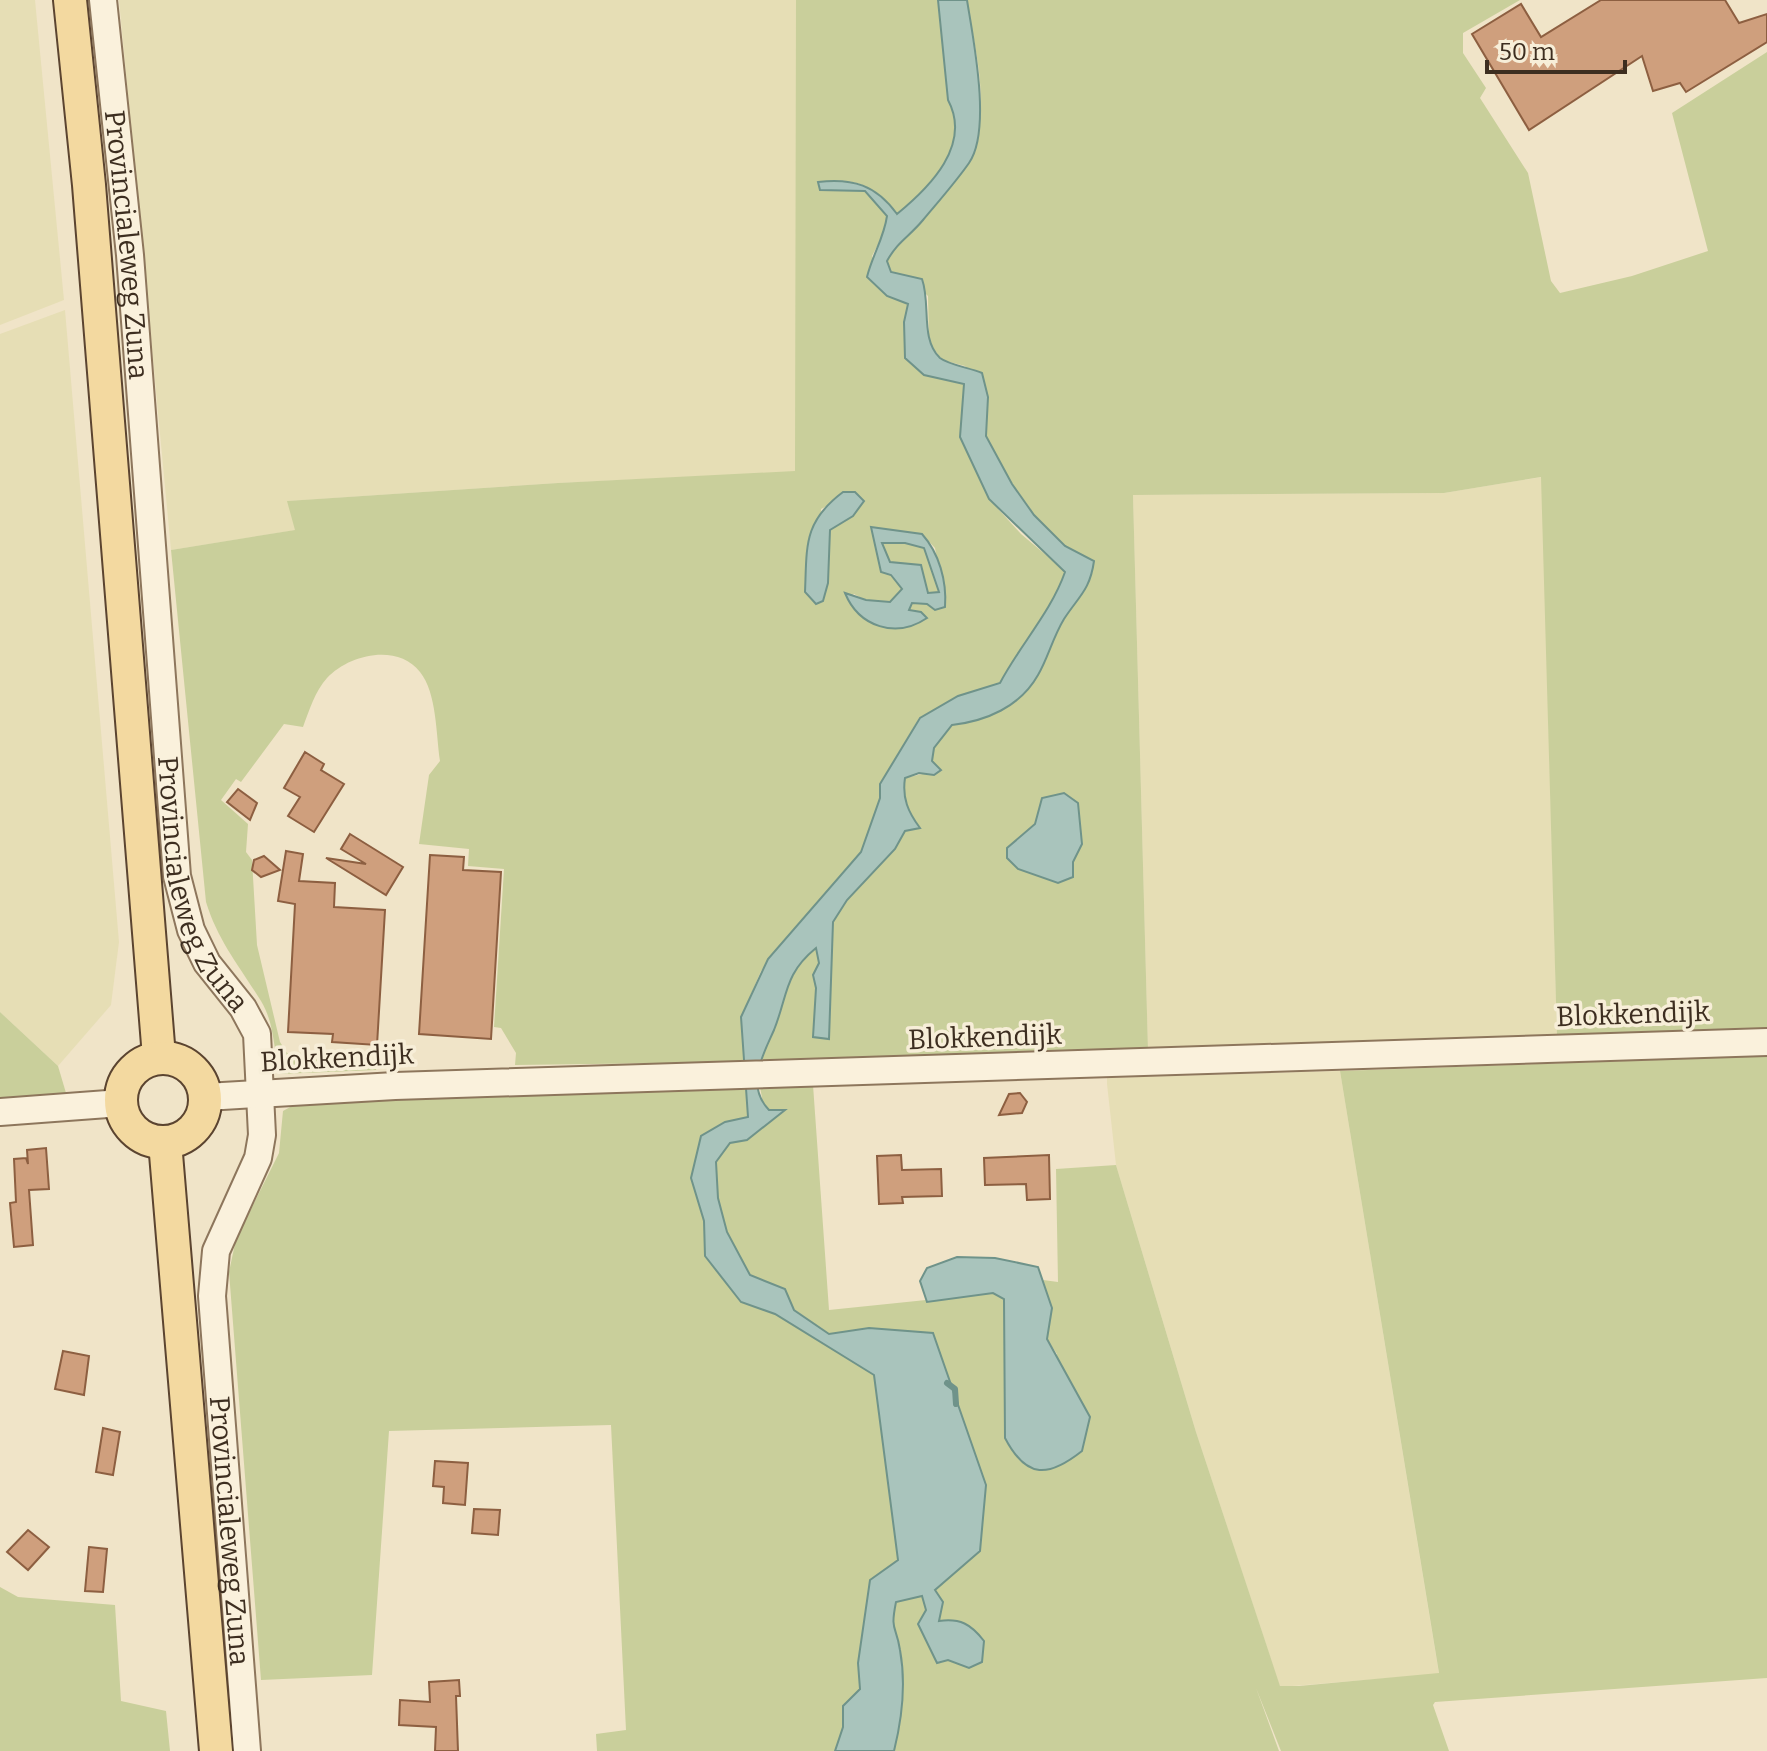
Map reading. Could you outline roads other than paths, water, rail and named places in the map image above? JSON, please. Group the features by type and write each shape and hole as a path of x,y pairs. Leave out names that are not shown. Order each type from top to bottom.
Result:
{"main road":[{"name":"Provincialeweg Zuna","path":"70,0 89,185 159,1057"},
{"path":"159,1057 179,1060 193,1069 206,1097 197,1125 183,1138 165,1142 140,1135 126,1121 121,1103 129,1074 141,1063 159,1057"},
{"name":"Provincialeweg Zuna","path":"165,1142 216,1751"}],"street":[{"name":"Provincialeweg Zuna","path":"103,0 130,255 177,876 191,930 207,963 243,1008 257,1034 262,1094 258,1158 216,1251 212,1296 247,1751"},
{"name":"Blokkendijk","path":"206,1097 395,1086 1767,1042"},
{"path":"0,1112 121,1103"}],"water":[{"path":"938,0 967,0 979,83 976,148 958,178 887,261 891,272 922,279 930,341 940,358 982,373 988,397 986,436 1012,484 1034,515 1065,546 1094,561 1087,586 1060,626 1031,686 1012,704 989,716 952,725 934,748 932,761 941,770 934,775 919,773 905,778 907,804 920,828 905,831 895,849 847,900 833,922 829,1039 813,1037 816,988 813,975 819,963 816,948 792,976 758,1070 758,1090 762,1100 769,1110 785,1110 747,1140 730,1143 716,1162 718,1198 727,1232 750,1275 785,1289 794,1310 829,1334 869,1328 933,1333 986,1485 980,1551 935,1590 943,1602 939,1621 953,1620 974,1630 984,1641 982,1662 969,1668 948,1660 937,1663 918,1624 926,1610 922,1596 896,1602 894,1624 902,1663 903,1688 894,1751 835,1751 843,1727 843,1706 860,1689 858,1663 870,1580 898,1560 874,1375 775,1314 741,1302 705,1256 704,1221 691,1178 701,1136 725,1122 748,1117 741,1017 768,959 861,852 880,798 880,784 920,718 958,696 1000,683 1052,601 1065,572 989,499 960,437 964,384 924,375 905,358 904,322 908,304 887,296 867,277 887,216 865,191 820,190 818,182 842,181 863,186 881,196 897,214 922,191 944,164 955,133 948,100"},
{"path":"843,492 855,492 864,501 853,516 830,530 828,583 823,601 816,604 805,592 807,548 820,514"},
{"path":"871,527 922,534 941,568 945,607 935,610 927,604 912,603 909,610 921,612 927,618 903,628 880,626 869,621 851,605 845,593 866,600 890,602 902,589 891,575 881,572","holes":["882,543 905,543 924,548 939,592 928,593 921,565 890,562"]},
{"path":"1064,793 1078,803 1082,844 1073,862 1073,877 1058,883 1018,869 1007,858 1007,848 1035,824 1042,798"},
{"path":"957,1257 995,1258 1038,1267 1052,1308 1047,1339 1090,1417 1082,1451 1059,1466 1039,1470 1030,1467 1013,1452 1005,1438 1004,1299 993,1293 927,1302 920,1281 927,1268"}],"waterway":[{"path":"947,1383 955,1389 956,1404"}]}
